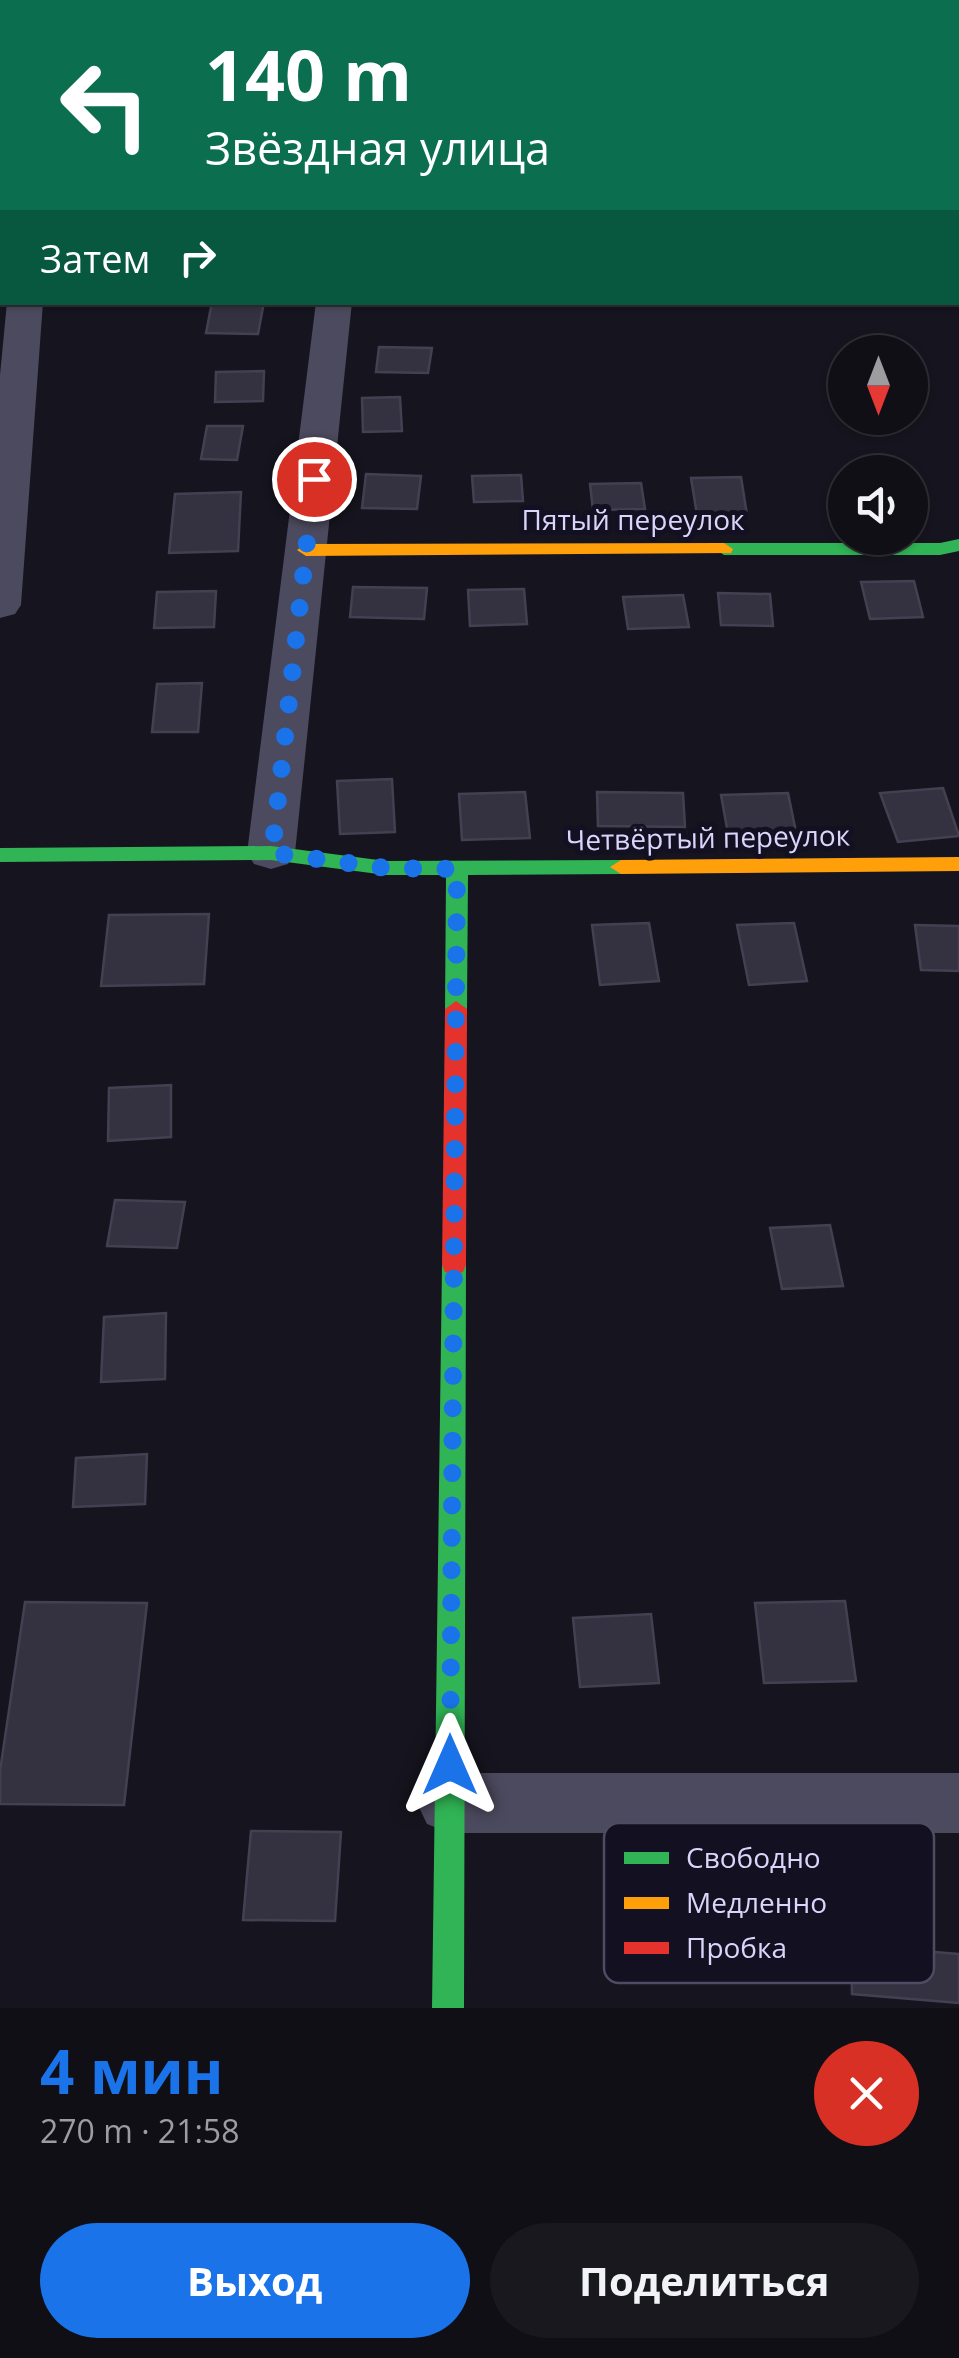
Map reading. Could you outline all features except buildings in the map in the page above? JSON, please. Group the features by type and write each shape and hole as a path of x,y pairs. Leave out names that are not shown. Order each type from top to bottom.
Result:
{"street":[{"path":"0,605 25,305"},
{"path":"272,853 334,305"},
{"name":"Пятый переулок","path":"306,550 940,549 959,545"},
{"name":"Четвёртый переулок","path":"0,855 272,853 386,868 457,869 959,864"},
{"path":"448,2008 457,869"},
{"path":"450,1804 959,1804"}],"traffic: fast":[{"path":"724,549 940,549 959,545"},
{"path":"0,855 271,853 386,868 621,867"},
{"path":"456,1009 457,869"},
{"path":"448,2008 454,1265"}],"traffic: slow":[{"path":"306,550 724,549"},
{"path":"621,867 959,864"}],"traffic: jam":[{"path":"454,1265 456,1009"}],"route":[{"path":"314,479 272,853 386,868 457,869 450,1765"}]}
